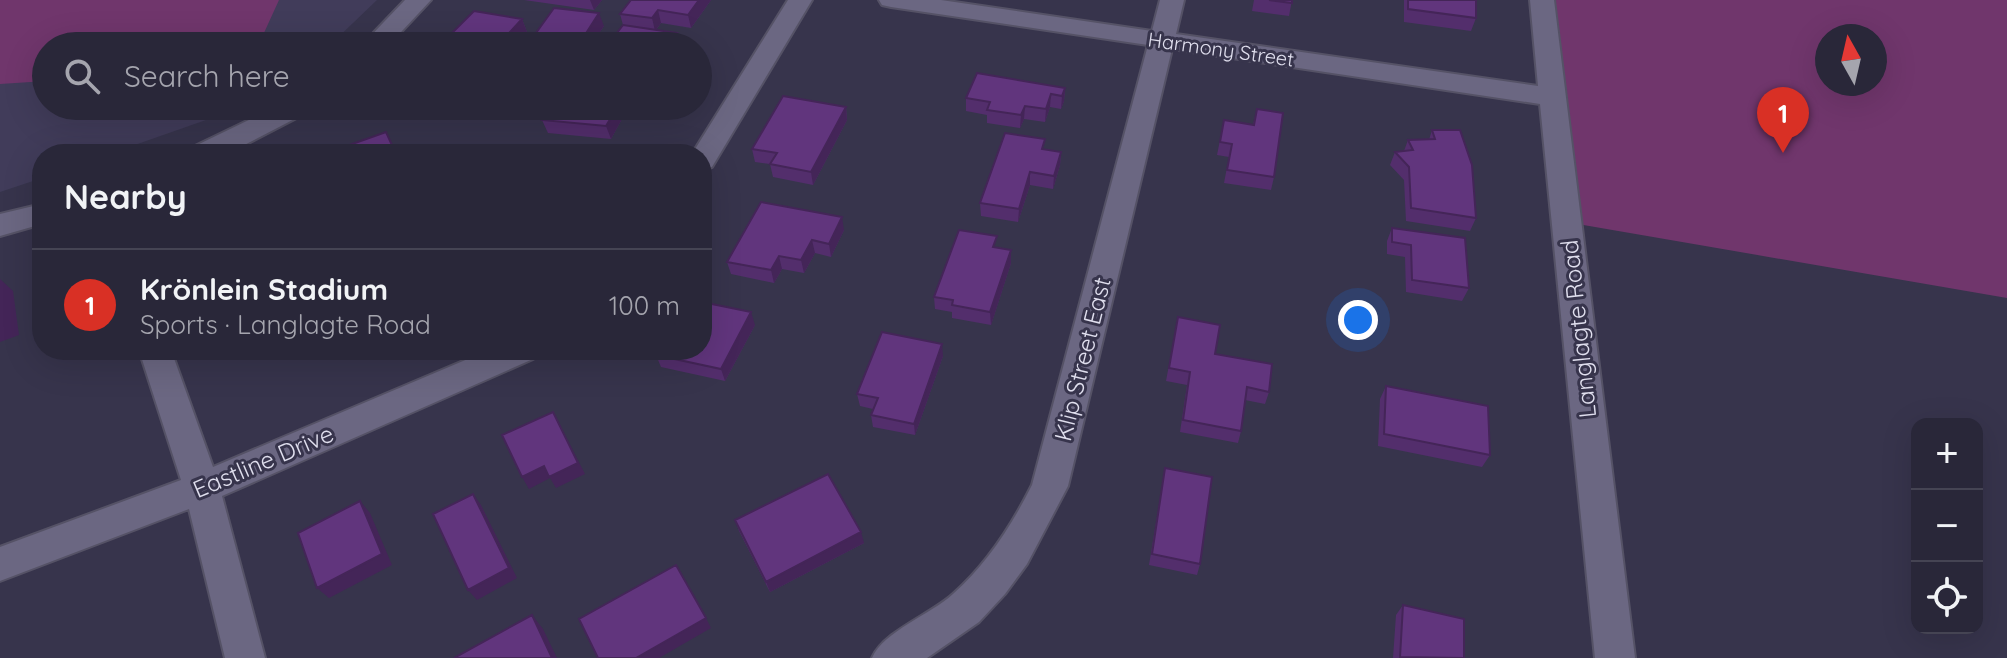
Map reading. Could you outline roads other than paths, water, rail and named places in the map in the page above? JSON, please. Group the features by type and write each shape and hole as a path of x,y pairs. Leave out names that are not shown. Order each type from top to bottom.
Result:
{"street":[{"path":"388,32 419,0"},
{"path":"712,144 800,0"},
{"name":"Harmony Street","path":"891,0 1552,97"},
{"name":"Klip Street East","path":"892,658 965,609 1029,530 1050,486 1172,0"},
{"name":"Langlagte Road","path":"1542,0 1615,658"},
{"path":"225,144 274,120"},
{"path":"0,225 32,217"},
{"path":"158,360 202,488 245,658"},
{"name":"Eastline Drive","path":"0,564 202,488 499,360"}],"place":[{"name":"Krönlein Stadium","path":"1783,153"}]}
